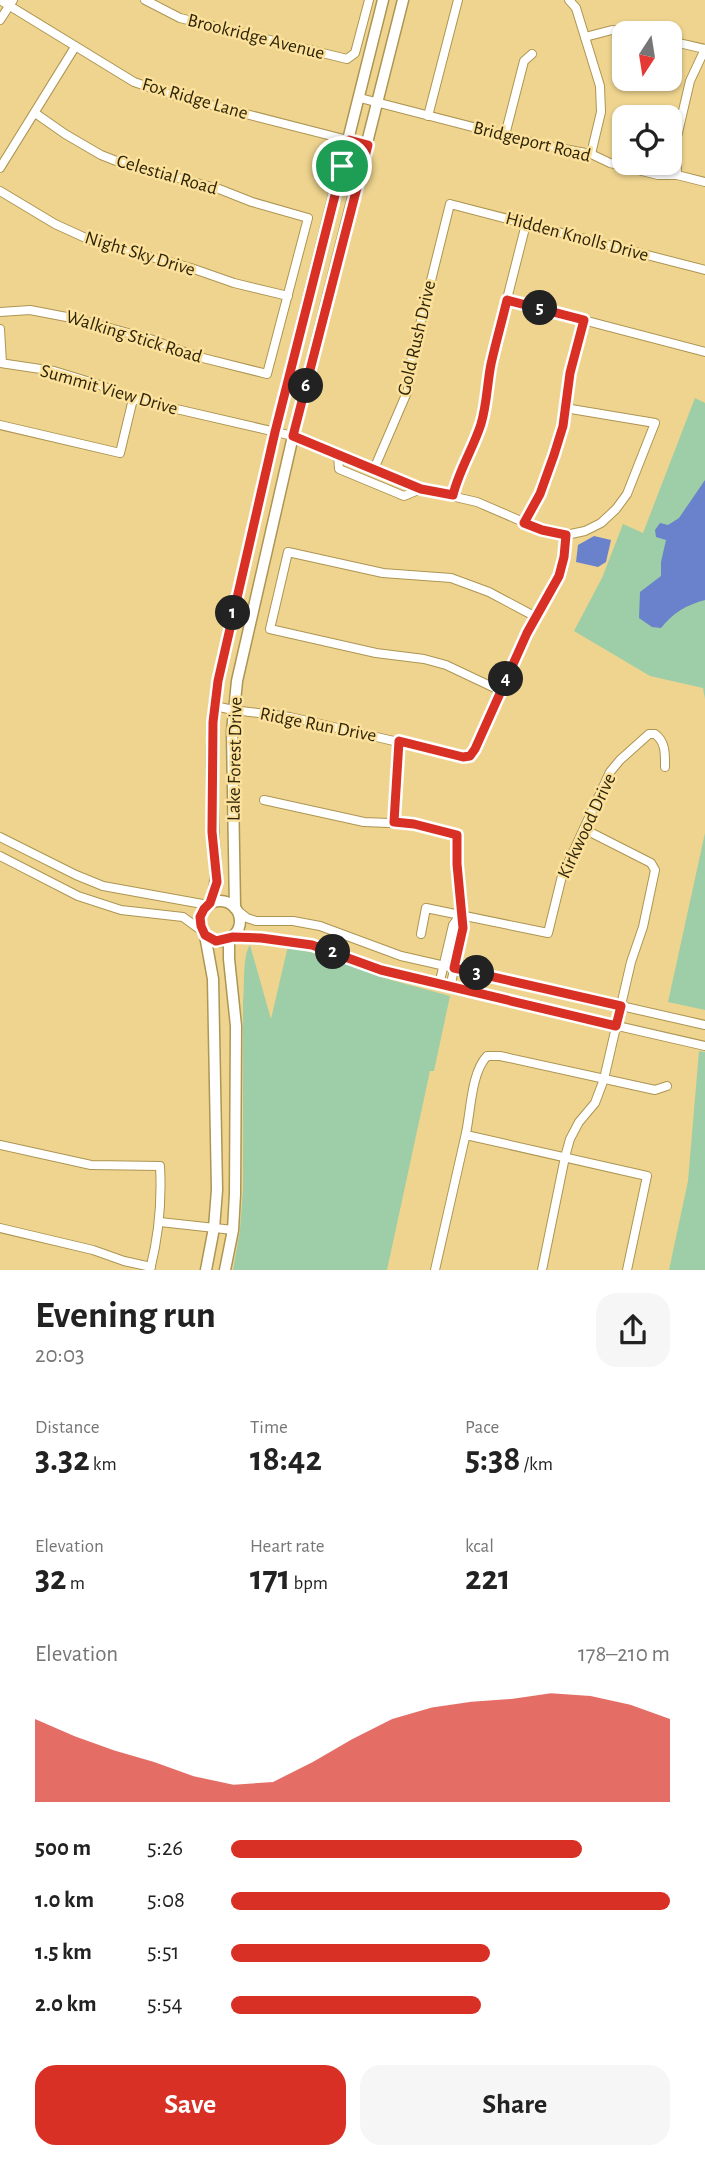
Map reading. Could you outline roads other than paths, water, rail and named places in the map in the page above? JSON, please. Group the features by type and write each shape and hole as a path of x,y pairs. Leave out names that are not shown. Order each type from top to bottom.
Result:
{"main road":[{"name":"Lake Forest Drive","path":"209,904 217,876 212,832 215,706 219,671 275,432 383,0"},
{"name":"Lake Forest Drive","path":"236,909 233,710 237,681 293,436 403,0"},
{"path":"206,1270 214,1228 217,1190 213,979 200,917 209,904 223,901 236,909 240,924 231,938 229,959 236,1026 235,1194 233,1230 225,1270"},
{"path":"204,933 216,941 231,938"}],"street":[{"name":"Fox Ridge Lane","path":"0,0 11,3 75,47 134,82 172,95 368,145"},
{"name":"Brookridge Avenue","path":"145,0 180,18 347,59 355,53 369,0"},
{"path":"429,116 458,0"},
{"path":"569,0 576,8 600,86 601,112 591,154"},
{"path":"0,20 11,3"},
{"path":"585,37 612,30"},
{"path":"682,44 705,49 690,81 682,115"},
{"path":"0,168 75,47"},
{"path":"505,135 524,61 532,54"},
{"name":"Bridgeport Road","path":"359,98 591,154 612,164"},
{"name":"Celestial Road","path":"35,113 65,134 110,158 308,218 288,296"},
{"name":"Bridgeport Road","path":"680,175 705,182"},
{"name":"Night Sky Drive","path":"0,191 55,224 81,236 234,283 288,296"},
{"name":"Hidden Knolls Drive","path":"450,204 704,270"},
{"name":"Gold Rush Drive","path":"374,469 408,390 411,361 450,204"},
{"path":"453,495 458,475 481,424 487,402 490,366 526,224"},
{"path":"704,270 705,260"},
{"name":"Walking Stick Road","path":"0,312 30,310 76,319 150,339 195,356 267,374 288,296"},
{"path":"507,300 705,352"},
{"path":"524,523 540,494 563,426 570,373 584,320"},
{"path":"0,329 1,363"},
{"name":"Summit View Drive","path":"1,363 54,371 100,385 133,399 293,436 421,489 453,495 502,511 542,530 566,535"},
{"path":"0,425 120,453 133,399"},
{"path":"536,617 481,589 452,578 383,573 288,552 270,629 376,653 424,659 446,665 501,691 559,576 566,535 586,531 601,523 616,509 627,494 655,423 565,408"},
{"name":"Summit View Drive","path":"338,455 339,469 404,496 421,489"},
{"name":"Ridge Run Drive","path":"215,706 290,717 463,757 470,756 475,749 501,691"},
{"name":"Kirkwood Drive","path":"460,915 548,933 562,876 610,772 649,734 655,734 662,739 665,768"},
{"path":"394,822 399,741"},
{"path":"264,800 364,822 414,824 457,835 460,915 463,928 450,988"},
{"path":"542,1270 570,1139 579,1122 595,1103 604,1079 655,870 651,863 584,829"},
{"path":"0,837 103,886 209,904"},
{"path":"0,856 78,896 121,910 183,918 204,933"},
{"path":"421,934 426,908 460,915"},
{"path":"236,909 247,918 320,926 393,953 443,966 705,1025"},
{"path":"439,985 453,925 460,915"},
{"path":"231,938 270,939 312,945 381,970 450,988 705,1046"},
{"path":"435,1270 477,1076 487,1056 500,1056 655,1090 667,1086"},
{"path":"466,1135 647,1176 627,1270"},
{"path":"0,1145 91,1165 160,1166 162,1194 151,1269 93,1250 0,1228"},
{"path":"160,1222 233,1230"}],"water":[{"path":"705,480 705,600 680,610 661,628 652,627 639,618 640,592 661,576 666,540 656,537 655,530 660,523 668,525 679,518"},
{"path":"594,536 611,540 606,562 598,567 576,562 578,545"}]}
